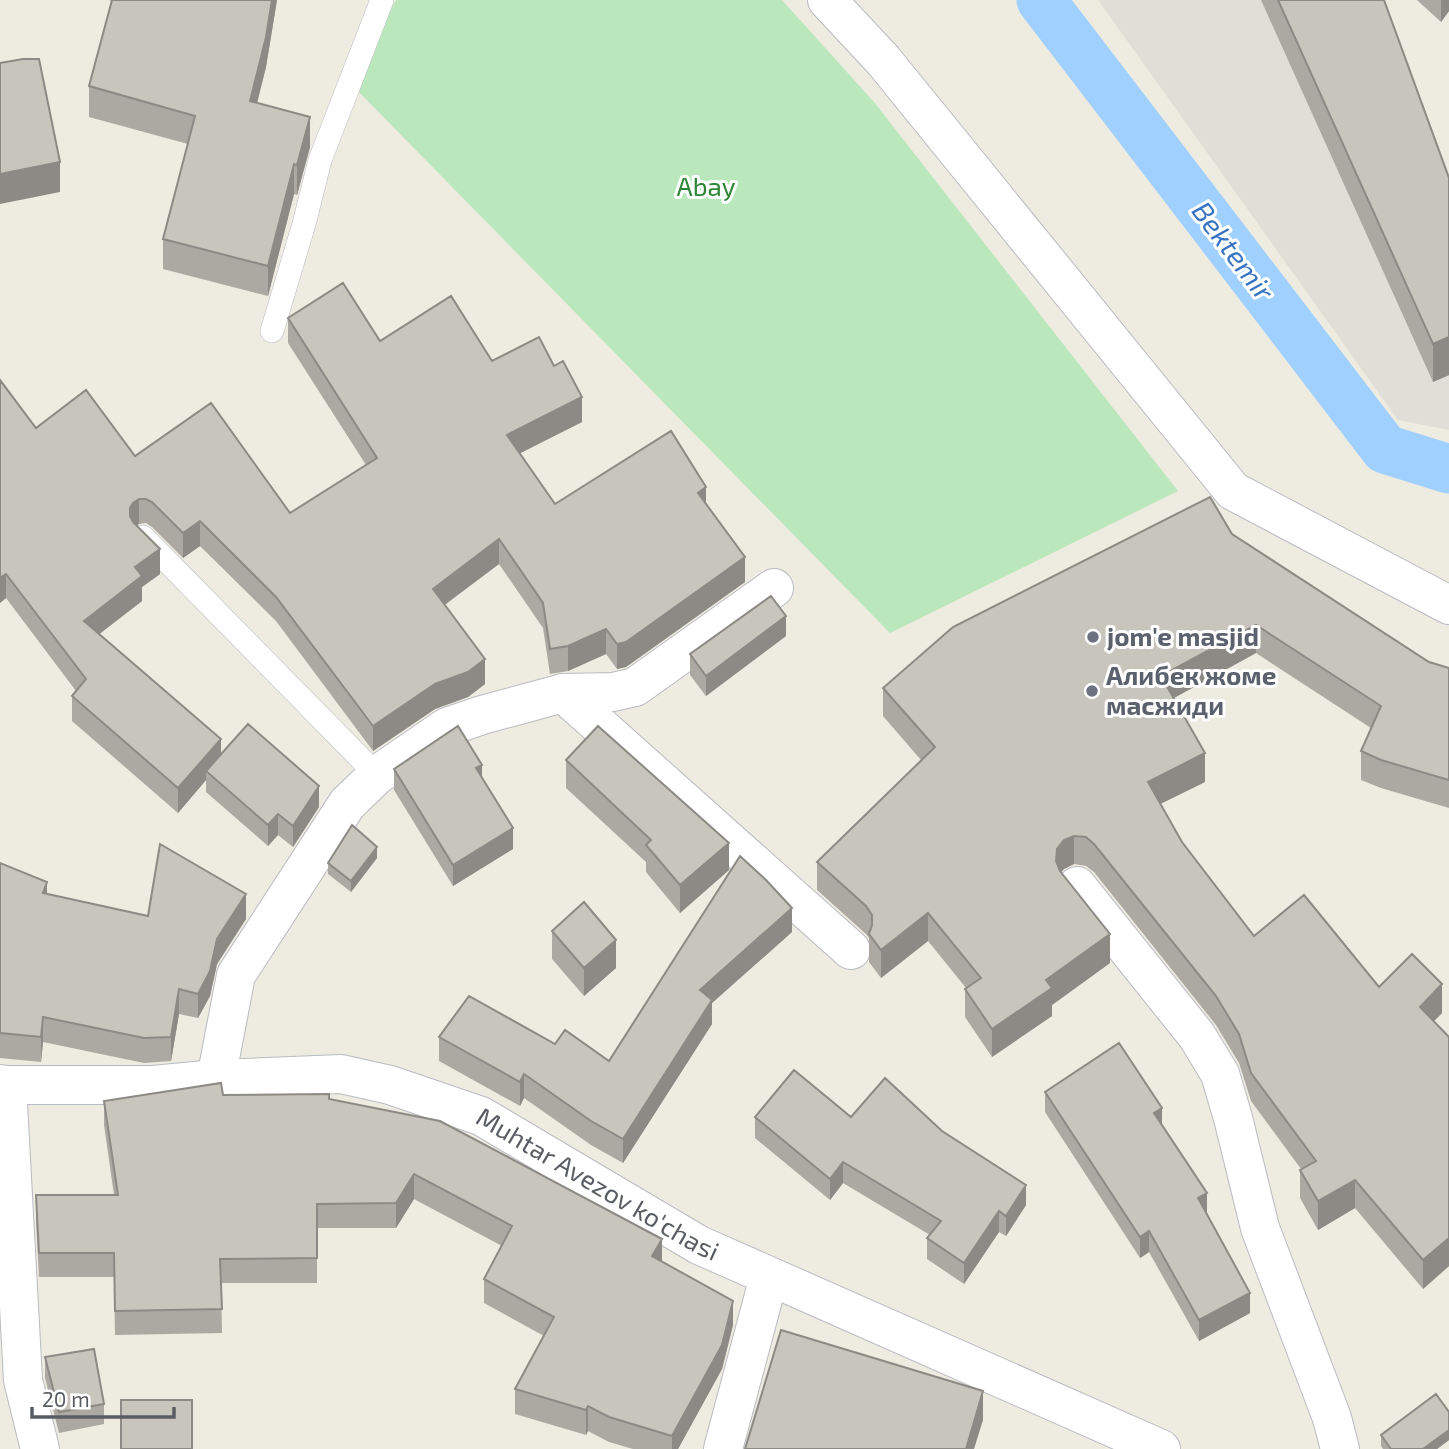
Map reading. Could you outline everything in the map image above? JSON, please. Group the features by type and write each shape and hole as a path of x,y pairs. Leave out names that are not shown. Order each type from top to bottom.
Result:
{"street":[{"path":"827,0 883,60 1233,491 1449,606"},
{"path":"216,1079 236,975 347,804 377,775 447,727 482,715 563,693 613,692 635,687 774,588"},
{"path":"563,693 850,950"},
{"path":"1077,887 1197,1036 1220,1073 1260,1228 1332,1418 1340,1449"},
{"name":"Muhtar Avezov ko'chasi","path":"3,1084 153,1085 216,1079 341,1074 390,1085 481,1116 699,1244 1161,1449"},
{"path":"3,1084 23,1380 40,1449"},
{"path":"723,1449 769,1277"}],"lane":[{"path":"272,331 304,225 320,160 382,0"},
{"path":"143,537 377,775"}],"shaded area":[{"path":"1098,0 1370,0 1449,216 1449,430 1398,420"}],"green space":[{"name":"Abay","path":"396,0 782,0 874,102 1178,491 890,633 352,85"}],"building":[{"path":"112,0 272,0 250,101 310,117 297,165 294,164 268,266 163,239 195,116 89,86"},
{"path":"1278,0 1384,0 1449,178 1449,337 1433,344"},
{"path":"39,59 60,162 0,174 0,63"},
{"path":"343,283 380,341 451,296 492,361 539,337 554,366 563,361 582,397 507,435 555,504 671,431 706,487 698,493 745,557 626,642 617,644 606,629 568,646 550,649 543,603 499,539 433,589 485,659 468,672 435,684 373,726 276,597 200,521 183,533 152,502 139,499 130,508 130,516 160,549 135,567 142,576 84,621 221,739 178,788 72,696 86,679 6,574 0,578 0,380 36,428 86,390 135,456 211,403 290,513 377,458 288,318"},
{"path":"1210,497 1232,534 1429,662 1449,668 1449,780 1381,760 1361,751 1381,706 1256,625 1161,676 1205,753 1148,782 1182,842 1254,936 1304,895 1379,987 1412,954 1442,984 1420,1007 1449,1037 1449,1238 1423,1260 1355,1180 1318,1201 1300,1170 1316,1161 1251,1073 1239,1034 1216,996 1086,837 1074,836 1064,840 1057,849 1056,861 1060,871 1110,934 1046,980 1052,988 992,1029 965,989 981,978 928,913 881,950 869,934 872,915 866,906 817,862 935,747 883,688 953,627"},
{"path":"771,596 786,616 706,676 690,654"},
{"path":"248,724 319,786 293,826 278,814 268,825 206,771"},
{"path":"458,726 482,765 476,768 513,828 453,865 394,769"},
{"path":"598,726 729,843 680,885 646,845 651,840 566,760"},
{"path":"352,825 377,847 351,881 328,863"},
{"path":"160,844 246,894 217,939 210,971 198,994 179,989 171,1037 144,1038 43,1017 41,1037 0,1033 0,863 47,882 43,893 148,916"},
{"path":"740,856 792,908 700,990 712,1000 623,1139 591,1121 524,1074 520,1082 439,1037 469,996 555,1044 565,1030 609,1061"},
{"path":"584,902 616,940 584,968 552,931"},
{"path":"1119,1043 1162,1108 1154,1113 1207,1193 1198,1198 1250,1293 1199,1320 1149,1231 1140,1237 1045,1092"},
{"path":"794,1070 851,1117 885,1078 942,1131 1026,1185 1006,1216 999,1211 964,1263 927,1238 941,1221 843,1162 830,1179 755,1117"},
{"path":"221,1083 223,1095 329,1094 329,1099 440,1121 662,1239 652,1256 733,1301 722,1345 672,1436 609,1417 588,1406 586,1410 515,1389 554,1317 484,1279 512,1226 414,1174 396,1203 317,1204 317,1258 220,1259 222,1309 115,1311 114,1253 39,1253 36,1195 118,1195 104,1101"},
{"path":"781,1330 983,1391 966,1449 745,1449"},
{"path":"94,1349 104,1404 59,1412 45,1357"},
{"path":"1436,1394 1449,1412 1449,1430 1423,1449 1391,1449 1381,1435"},
{"path":"121,1400 192,1400 192,1449 121,1449"}],"waterway":[{"name":"Bektemir","path":"1041,0 1385,449 1449,469"}],"place":[{"name":"jom'e masjid","path":"1093,637"},
{"name":"Алибек жоме масжиди","path":"1092,691"}]}
